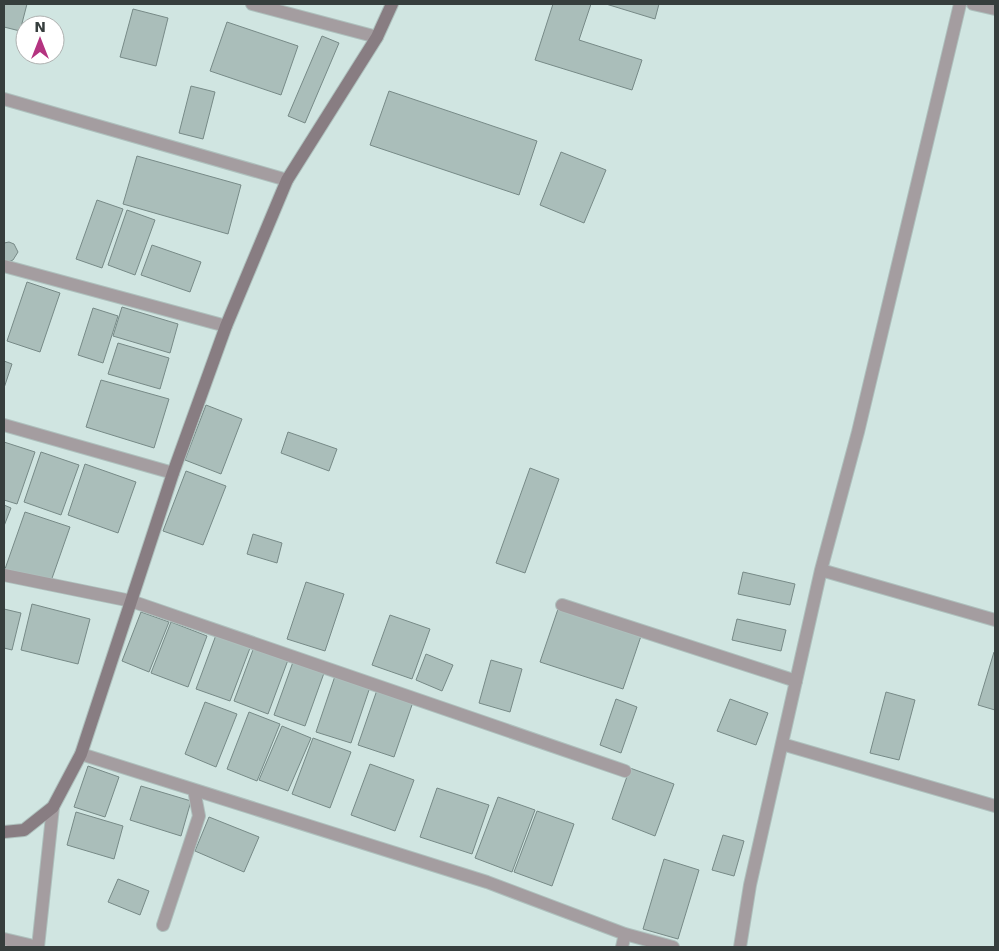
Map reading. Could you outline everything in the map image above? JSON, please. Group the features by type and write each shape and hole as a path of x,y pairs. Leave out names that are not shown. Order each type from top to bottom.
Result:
{"street":[{"path":"252,4 377,37"},
{"path":"4,832 24,830 53,806 81,754 173,473 226,326 287,180 377,37 392,4"},
{"path":"740,947 750,885 821,570 858,432 960,4"},
{"path":"973,4 995,10"},
{"path":"4,99 287,180"},
{"path":"4,266 226,326"},
{"path":"4,425 173,473"},
{"path":"821,570 995,620"},
{"path":"4,575 131,601 625,771"},
{"path":"562,605 796,681"},
{"path":"782,744 995,806"},
{"path":"81,754 487,882 625,934 673,947"},
{"path":"163,925 200,816 194,790"},
{"path":"4,939 38,947 53,806"},
{"path":"622,947 625,934"}],"building":[{"path":"4,4 27,4 24,15 15,15 15,30 4,27"},
{"path":"553,4 591,4 579,40 642,60 632,90 535,60"},
{"path":"606,4 659,4 655,19"},
{"path":"133,9 168,18 156,66 120,57"},
{"path":"227,22 298,46 281,95 210,71"},
{"path":"322,36 339,43 305,123 288,116"},
{"path":"191,86 215,92 203,139 179,133"},
{"path":"389,91 537,141 519,195 370,145"},
{"path":"561,152 606,170 584,223 540,205"},
{"path":"137,156 241,185 228,234 123,204"},
{"path":"97,200 123,209 102,268 76,259"},
{"path":"127,210 155,220 135,275 108,265"},
{"path":"4,243 14,244 18,252 13,260 7,262 4,260"},
{"path":"152,245 201,262 190,292 141,275"},
{"path":"27,282 60,293 40,352 7,341"},
{"path":"122,307 178,324 170,353 113,336"},
{"path":"93,308 118,316 103,363 78,355"},
{"path":"118,343 169,358 160,389 108,374"},
{"path":"4,361 12,364 4,388"},
{"path":"101,380 169,399 154,448 86,427"},
{"path":"206,405 242,419 221,474 185,460"},
{"path":"288,432 337,449 329,471 281,453"},
{"path":"4,442 35,452 17,504 4,500"},
{"path":"41,452 79,465 61,515 24,502"},
{"path":"85,464 136,482 118,533 68,515"},
{"path":"530,468 559,479 525,573 496,563"},
{"path":"186,471 226,486 203,545 163,531"},
{"path":"4,505 11,508 4,526"},
{"path":"25,512 70,527 50,584 5,569"},
{"path":"253,534 282,543 277,563 247,554"},
{"path":"743,572 795,584 790,605 738,594"},
{"path":"306,582 344,594 325,651 287,639"},
{"path":"32,604 90,619 78,664 21,650"},
{"path":"4,609 21,613 12,650 4,648"},
{"path":"558,609 641,636 623,689 540,662"},
{"path":"141,612 169,622 149,672 122,661"},
{"path":"390,615 430,629 412,679 372,665"},
{"path":"737,619 786,630 781,651 732,640"},
{"path":"171,622 207,636 188,687 151,673"},
{"path":"216,635 250,648 230,701 196,689"},
{"path":"254,647 288,660 268,714 234,701"},
{"path":"995,652 995,710 978,705"},
{"path":"426,654 453,665 442,691 416,680"},
{"path":"491,660 522,669 510,712 479,703"},
{"path":"293,662 324,673 305,726 274,715"},
{"path":"335,676 370,687 351,743 316,732"},
{"path":"377,690 413,702 394,757 358,745"},
{"path":"886,692 915,700 899,760 870,753"},
{"path":"616,699 637,707 621,753 600,745"},
{"path":"730,699 768,713 756,745 717,731"},
{"path":"205,702 237,714 216,767 185,754"},
{"path":"249,712 280,724 257,781 227,769"},
{"path":"282,726 311,738 288,791 259,780"},
{"path":"313,738 351,752 330,808 292,794"},
{"path":"370,764 414,780 395,831 351,815"},
{"path":"88,766 119,777 105,817 74,807"},
{"path":"630,768 674,784 655,836 612,819"},
{"path":"141,786 191,801 181,836 130,820"},
{"path":"437,788 489,805 472,854 420,837"},
{"path":"498,797 535,810 512,872 475,858"},
{"path":"537,811 574,824 552,886 514,872"},
{"path":"76,812 123,826 114,859 67,845"},
{"path":"209,817 259,837 244,872 195,851"},
{"path":"723,835 744,841 734,876 712,870"},
{"path":"664,859 699,870 678,939 643,929"},
{"path":"118,879 149,891 140,915 108,902"}]}
